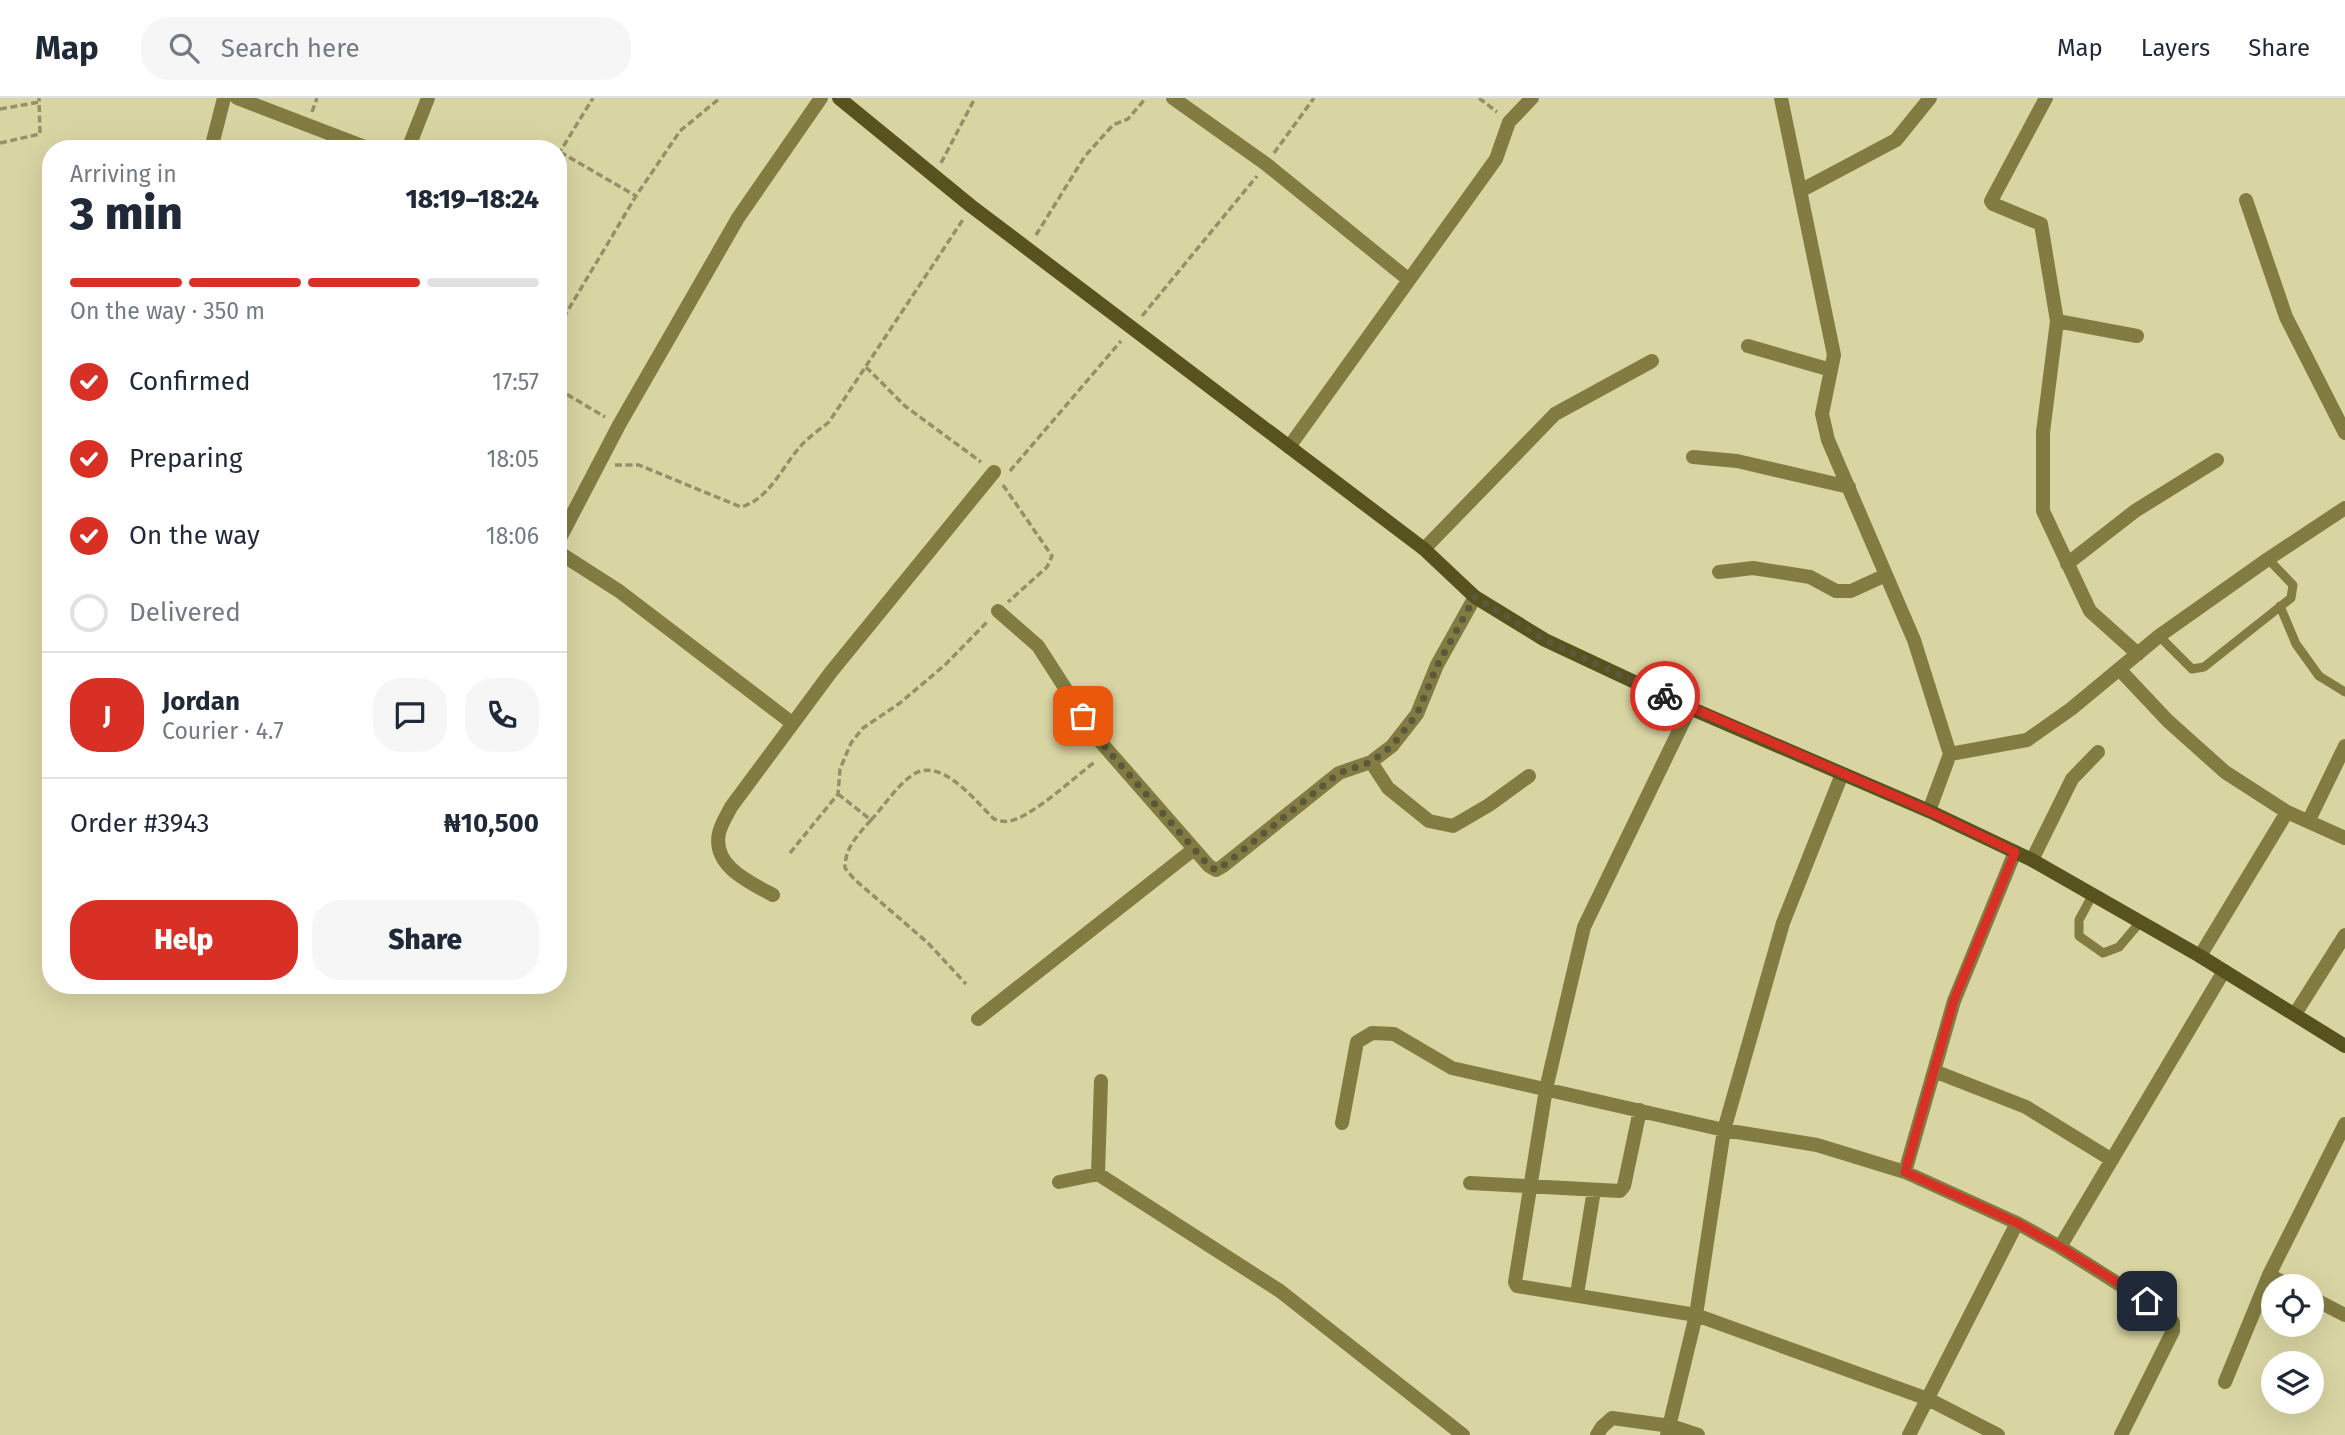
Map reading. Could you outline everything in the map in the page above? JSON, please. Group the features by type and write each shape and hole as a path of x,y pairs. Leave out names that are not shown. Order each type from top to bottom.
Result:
{"main road":[{"path":"839,98 933,177 1424,549 1475,597 1545,640 1690,708 1929,811 2032,860 2200,956 2345,1046"}],"street":[{"path":"213,140 224,98"},
{"path":"237,98 347,140"},
{"path":"412,140 428,98"},
{"path":"567,525 619,425 738,218 821,98"},
{"path":"1173,98 1266,164 1409,280"},
{"path":"1289,447 1496,159 1509,122 1532,98"},
{"path":"1781,98 1834,355 1822,414 1828,440 1914,640 1950,754 1929,811"},
{"path":"1800,191 1896,140 1930,98"},
{"path":"2046,98 1991,201 2041,224 2057,321 2043,432 2043,510 2090,611 2138,654"},
{"path":"2246,200 2286,317 2345,433"},
{"path":"2057,321 2137,336"},
{"path":"1748,346 1831,370"},
{"path":"1424,549 1555,414 1652,361"},
{"path":"1693,457 1737,461 1849,487"},
{"path":"2067,564 2135,511 2217,460"},
{"path":"773,895 741,877 722,860 718,843 720,830 731,807 831,672 998,477"},
{"path":"1950,754 2027,740 2071,709 2159,636 2345,508"},
{"path":"567,558 619,591 792,723"},
{"path":"1719,572 1753,568 1810,578 1836,591 1851,591 1886,575"},
{"path":"998,611 1038,646 1098,739 1209,866 1216,870 1339,773 1371,762 1392,746 1417,714 1437,666 1475,597"},
{"path":"2119,670 2168,721 2225,772 2287,812 2345,838"},
{"path":"1690,708 1584,927 1546,1089 1517,1286 1696,1315 1928,1399 1998,1435"},
{"path":"2309,820 2345,746"},
{"path":"2032,860 2072,779 2098,752"},
{"path":"1371,762 1388,788 1429,821 1454,826 1489,806 1529,776"},
{"path":"1669,1430 1696,1315 1724,1129 1783,923 1842,774"},
{"path":"2200,956 2287,812"},
{"path":"978,1019 1194,849"},
{"path":"1905,1172 1954,1000 2015,852"},
{"path":"2295,1014 2345,935"},
{"path":"2060,1247 2224,971"},
{"path":"1342,1123 1357,1042 1372,1033 1394,1034 1452,1068 1724,1129 1817,1145 1905,1172 2017,1223 2168,1315 2173,1331 2121,1435"},
{"path":"1934,1071 2026,1107 2112,1160"},
{"path":"1098,1174 1101,1081"},
{"path":"1469,1183 1620,1191 1623,1189 1640,1110"},
{"path":"2270,1274 2345,1124"},
{"path":"1059,1182 1098,1174 1280,1292 1463,1435"},
{"path":"1577,1294 1594,1190"},
{"path":"1909,1435 2017,1223"},
{"path":"2225,1382 2261,1294"},
{"path":"2324,1304 2345,1315"},
{"path":"1597,1435 1612,1418 1698,1435"}],"lane":[{"path":"2159,636 2192,669 2204,667 2291,598 2293,585 2268,559"},
{"path":"2280,606 2296,644 2319,676 2345,692"},
{"path":"2093,894 2079,920 2079,936 2103,953 2119,947 2141,921"}],"path":[{"path":"567,140 593,98"},
{"path":"567,312 636,196 680,131 720,98"},
{"path":"933,177 975,98"},
{"path":"1028,249 1085,156 1113,125 1128,119 1146,98"},
{"path":"998,477 1132,328 1266,164 1314,98"},
{"path":"1479,98 1509,122"},
{"path":"0,109 39,100 40,134 0,143"},
{"path":"567,157 636,196"},
{"path":"599,465 639,465 741,507 752,503 770,487 800,446 828,422 971,206"},
{"path":"790,853 838,794 840,769 851,743 863,728 901,703 946,664 1046,567 1052,556 998,477 905,406 866,367"},
{"path":"567,394 619,425"},
{"path":"965,984 928,943 845,868 850,844 910,776 923,769 948,776 995,819 1002,822 1012,821 1033,810 1108,751"},
{"path":"838,794 871,820"}],"way so far":[{"path":"1083,716 1108,751 1209,866 1216,870 1339,773 1371,762 1392,746 1417,714 1437,666 1475,597 1545,640 1665,696"}],"route":[{"path":"1665,696 1929,811 2015,852 1954,1000 1905,1172 2017,1223 2147,1301"}]}
